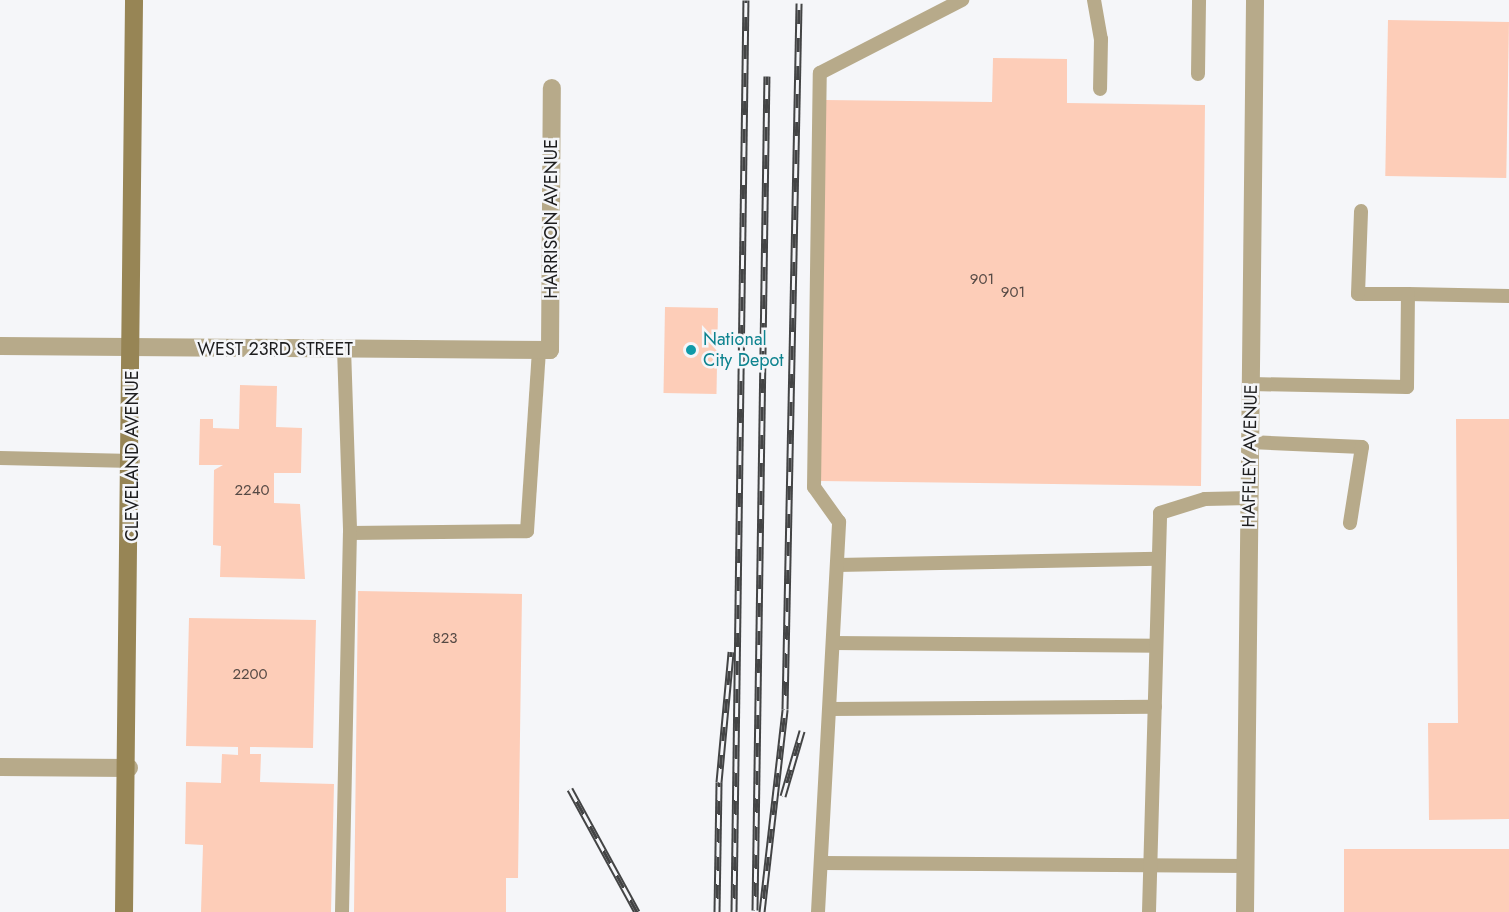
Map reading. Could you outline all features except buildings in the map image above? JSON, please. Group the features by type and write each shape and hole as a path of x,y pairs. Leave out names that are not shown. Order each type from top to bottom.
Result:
{"main road":[{"name":"CLEVELAND AVENUE","path":"124,912 129,768 133,461 131,350 134,0"}],"street":[{"name":"HAFFLEY AVENUE","path":"1245,912 1255,0"},
{"name":"HARRISON AVENUE","path":"545,350 552,88"},
{"name":"WEST 23RD STREET","path":"0,346 131,350 344,348 545,350"},
{"path":"0,767 129,768"}],"lane":[{"path":"818,912 823,863 839,522 814,487 820,73 962,0"},
{"path":"1094,0 1101,39 1100,89"},
{"path":"1198,74 1199,0"},
{"path":"1361,211 1358,294 1509,296"},
{"path":"1251,384 1407,387 1408,294"},
{"path":"342,912 350,533 344,348"},
{"path":"350,533 527,531 545,350"},
{"path":"1250,442 1362,447 1350,523"},
{"path":"0,458 133,461"},
{"path":"1149,912 1160,513 1205,499 1250,498"},
{"path":"837,565 1158,559"},
{"path":"832,642 1156,646"},
{"path":"830,709 1155,707"},
{"path":"823,863 1245,866"}],"railway":[{"path":"734,912 746,0"},
{"path":"762,912 785,709 799,3"},
{"path":"755,910 767,76"},
{"path":"717,912 719,782 731,652"},
{"path":"783,796 802,731"},
{"path":"570,789 637,912"}],"place":[{"name":"National City Depot","path":"691,350"}]}
